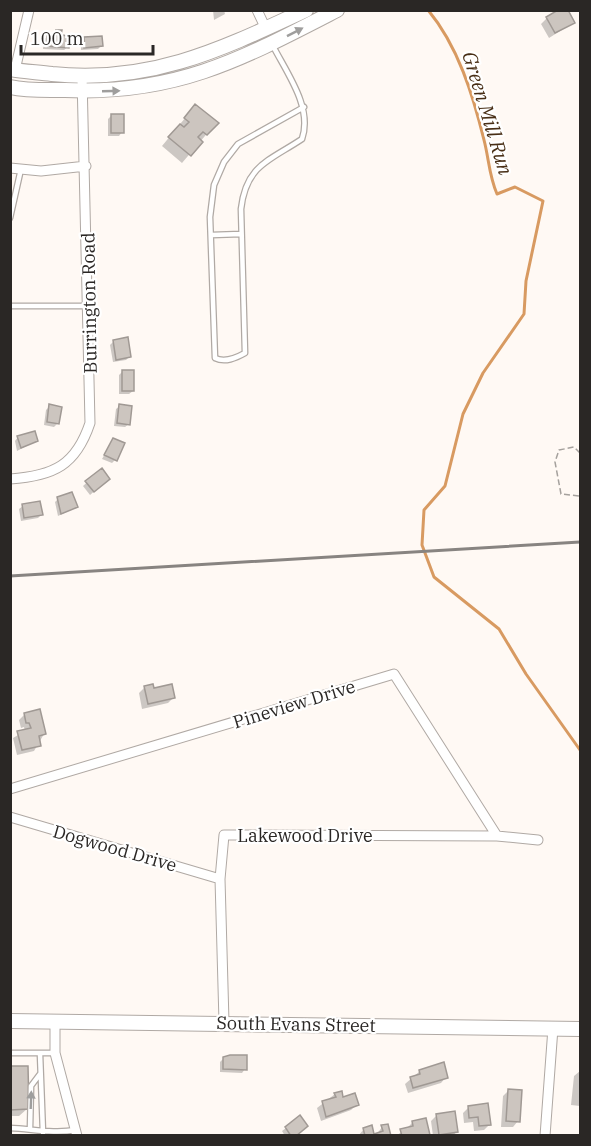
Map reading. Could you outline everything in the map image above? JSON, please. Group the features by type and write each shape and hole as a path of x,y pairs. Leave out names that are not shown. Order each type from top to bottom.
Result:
{"main road":[{"path":"10,87 82,84 172,65 219,51 306,10"},
{"path":"13,69 82,84 131,90 168,83 229,64 337,10"},
{"name":"South Evans Street","path":"10,1021 224,1022 580,1029"}],"street":[{"path":"13,69 29,10"},
{"path":"257,10 266,29"},
{"name":"Burrington Road","path":"10,479 35,477 56,471 83,444 90,423 86,166 82,84"},
{"path":"16,169 41,171 86,166"},
{"name":"Pineview Drive","path":"10,789 394,674 497,836"},
{"name":"Dogwood Drive","path":"10,817 220,879"},
{"name":"Lakewood Drive","path":"224,1022 220,879 224,835 497,836 538,840"},
{"path":"55,1021 56,1053 76,1133"},
{"path":"545,1136 553,1028"}],"lane":[{"path":"272,44 304,107 307,120 303,139 257,166 242,194 245,353 220,361 214,358 210,217 214,185 224,162 238,144 304,107"},
{"path":"10,218 16,169"},
{"path":"212,235 241,234"},
{"path":"10,306 89,306"},
{"path":"10,1053 56,1053"},
{"path":"40,1054 43,1133"},
{"path":"30,1129 31,1086 40,1074"},
{"path":"10,1128 30,1129 43,1133 76,1133"}],"path":[{"path":"580,453 574,447 559,450 555,462 561,494 580,496"}],"building":[{"path":"558,10 568,10 575,23 555,33 546,17"},
{"path":"56,30 62,30 61,35 70,36 69,48 46,46 47,34 56,35"},
{"path":"102,36 103,46 84,48 84,37"},
{"path":"195,104 219,123 207,135 203,132 198,137 203,142 191,156 168,137 180,124 184,127 189,122 184,118"},
{"path":"111,114 124,114 124,133 111,133"},
{"path":"128,337 131,357 116,360 113,340"},
{"path":"122,370 134,370 134,391 122,391"},
{"path":"49,404 62,407 59,424 47,422"},
{"path":"119,404 132,406 130,425 117,423"},
{"path":"35,431 38,441 21,448 17,436"},
{"path":"113,438 125,443 117,461 104,455"},
{"path":"102,468 110,479 94,492 85,481"},
{"path":"72,492 78,507 61,514 57,497"},
{"path":"40,501 43,515 24,518 22,504"},
{"path":"153,684 154,688 172,684 175,698 148,704 144,686"},
{"path":"40,709 46,734 39,736 41,746 22,750 17,731 31,728 29,723 26,723 24,713"},
{"path":"247,1055 247,1070 223,1069 223,1057"},
{"path":"444,1062 448,1078 413,1088 410,1077 420,1074 419,1070"},
{"path":"10,1066 28,1066 29,1109 10,1110"},
{"path":"508,1089 522,1090 520,1122 506,1121"},
{"path":"342,1091 343,1097 355,1093 359,1105 326,1117 322,1101 336,1097 334,1093"},
{"path":"488,1103 491,1125 479,1126 478,1117 469,1118 468,1106"},
{"path":"455,1111 458,1132 439,1135 436,1114"},
{"path":"300,1115 308,1126 296,1136 291,1136 285,1127"},
{"path":"426,1118 430,1135 402,1136 400,1129 413,1126 412,1121"},
{"path":"388,1124 391,1136 365,1136 363,1128 372,1125 374,1134 383,1131 381,1125"}],"waterway":[{"name":"Green Mill Run","path":"428,10 448,39 463,72 480,123 492,181 497,194 515,187 543,201 526,281 524,314 483,373 463,414 445,486 424,510 422,545 434,577 499,629 526,674 580,750"}],"railway":[{"path":"10,576 580,542"}]}
